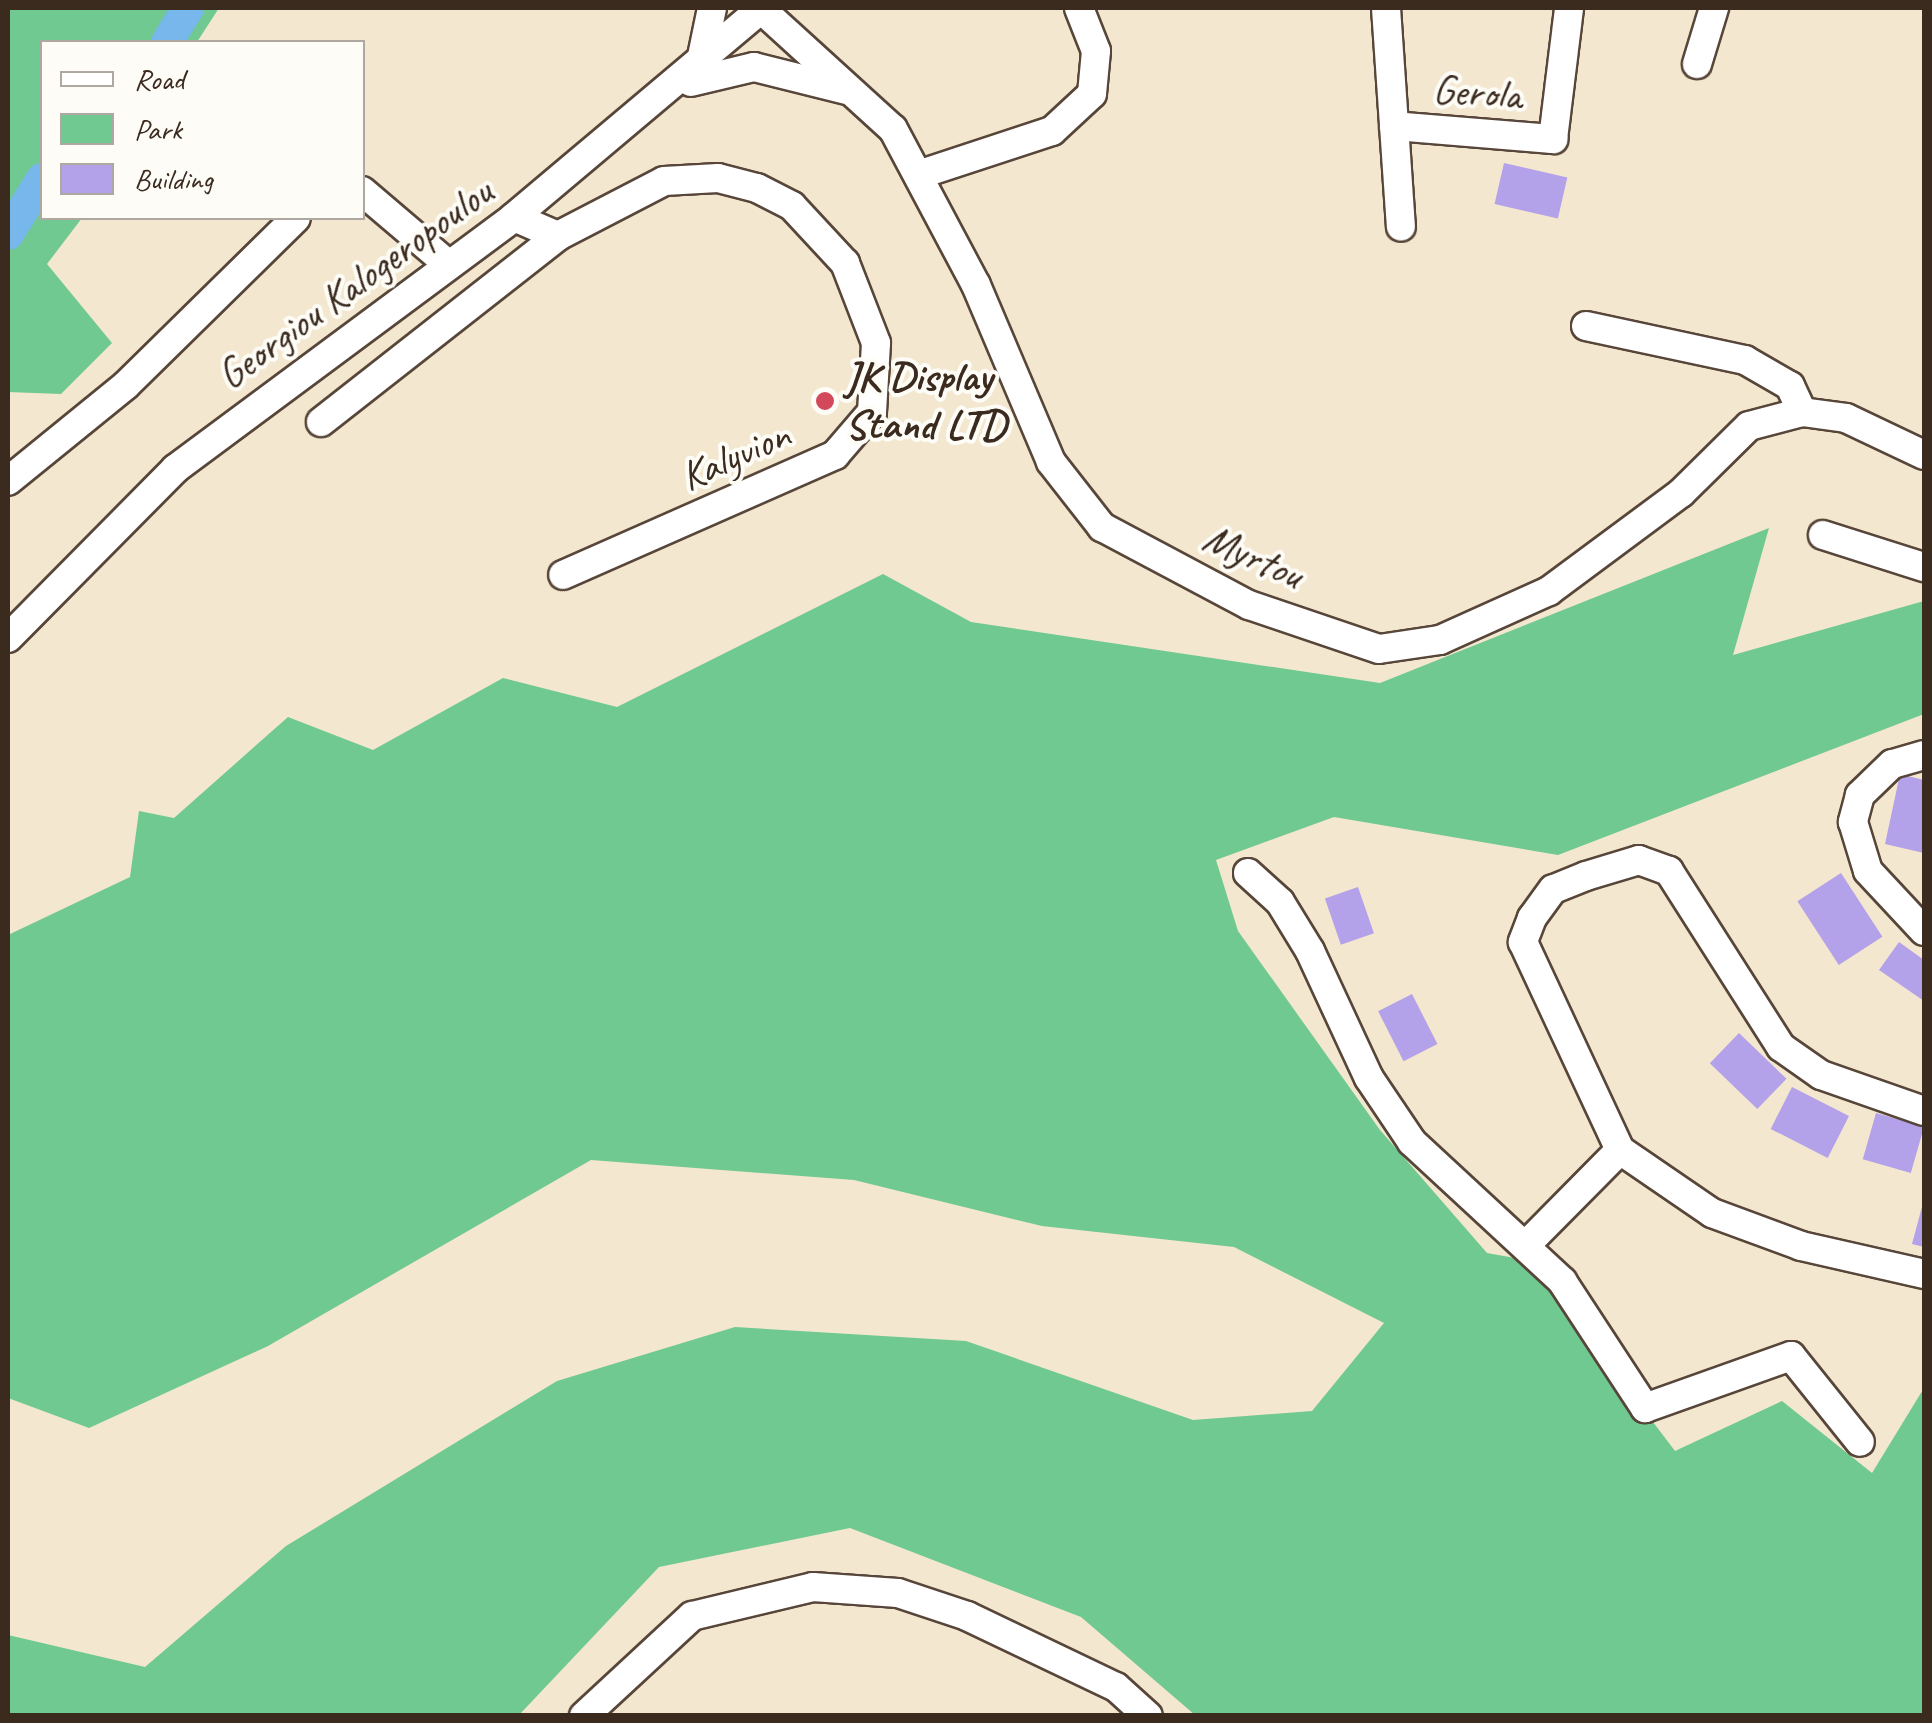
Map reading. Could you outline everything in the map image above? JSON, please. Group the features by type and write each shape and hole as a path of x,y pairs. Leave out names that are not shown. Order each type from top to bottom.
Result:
{"street":[{"path":"700,66 712,8"},
{"name":"Georgiou Kalogeropoulou","path":"8,638 175,469 514,218 672,90 761,8"},
{"name":"Myrtou","path":"761,8 867,96 921,174 1051,462 1102,527 1248,605 1378,649 1440,640 1549,591 1682,493 1749,426 1802,412 1846,418 1924,456"},
{"path":"921,174 1052,131 1092,94 1096,51 1079,8"},
{"path":"1386,8 1401,226"},
{"name":"Gerola","path":"1394,126 1553,139 1569,8"},
{"path":"1697,64 1714,8"},
{"path":"672,90 754,66 867,96"},
{"name":"Kalyvion","path":"321,422 558,236 664,181 718,178 757,188 792,206 845,263 876,343 872,412 836,456 563,575"},
{"path":"365,194 449,266"},
{"path":"514,218 558,236"},
{"path":"8,481 126,385 294,220"},
{"path":"1586,326 1745,360 1790,386 1802,412"},
{"path":"1823,535 1924,567"},
{"path":"1924,756 1892,764 1860,795 1853,822 1868,871 1924,932"},
{"path":"1924,1111 1821,1075 1781,1047 1669,871 1639,860 1553,889 1524,942 1620,1150 1712,1213 1801,1246 1924,1274"},
{"path":"1248,873 1280,902 1412,1142 1528,1244 1646,1408 1790,1356 1860,1442"},
{"path":"1528,1244 1620,1150"},
{"path":"584,1716 692,1616 812,1587 898,1593 967,1616 1116,1687 1148,1716"}],"green space":[{"path":"8,8 219,8 198,40 40,40 40,220 80,220 47,264 112,343 61,394 8,392"},
{"path":"1769,528 1733,655 1924,601 1924,714 1558,855 1334,817 1216,860 1238,931 1380,1130 1487,1253 1531,1261 1675,1451 1782,1401 1872,1473 1924,1388 1924,1715 1195,1715 1081,1617 850,1528 659,1567 519,1715 8,1715 8,1635 145,1667 286,1546 557,1381 735,1327 966,1341 1193,1420 1312,1411 1384,1323 1234,1247 1042,1226 854,1180 591,1160 268,1346 89,1428 8,1398 8,935 130,877 139,811 174,818 288,717 373,750 503,678 617,707 883,574 971,622 1380,683"}],"building":[{"path":"1504,163 1567,178 1558,219 1495,204"},
{"path":"1900,774 1924,780 1924,853 1885,844"},
{"path":"1841,873 1882,937 1839,965 1797,901"},
{"path":"1358,887 1374,933 1341,945 1325,898"},
{"path":"1899,942 1924,960 1924,1001 1879,970"},
{"path":"1412,994 1437,1044 1404,1061 1378,1011"},
{"path":"1739,1033 1786,1079 1757,1109 1710,1063"},
{"path":"1792,1087 1849,1116 1828,1158 1771,1129"},
{"path":"1876,1113 1924,1127 1911,1173 1863,1159"},
{"path":"1924,1203 1924,1247 1912,1244"}],"waterway":[{"path":"168,40 188,8"},
{"path":"8,234 40,182"}],"place":[{"name":"JK Display Stand LTD","path":"825,401"}]}
